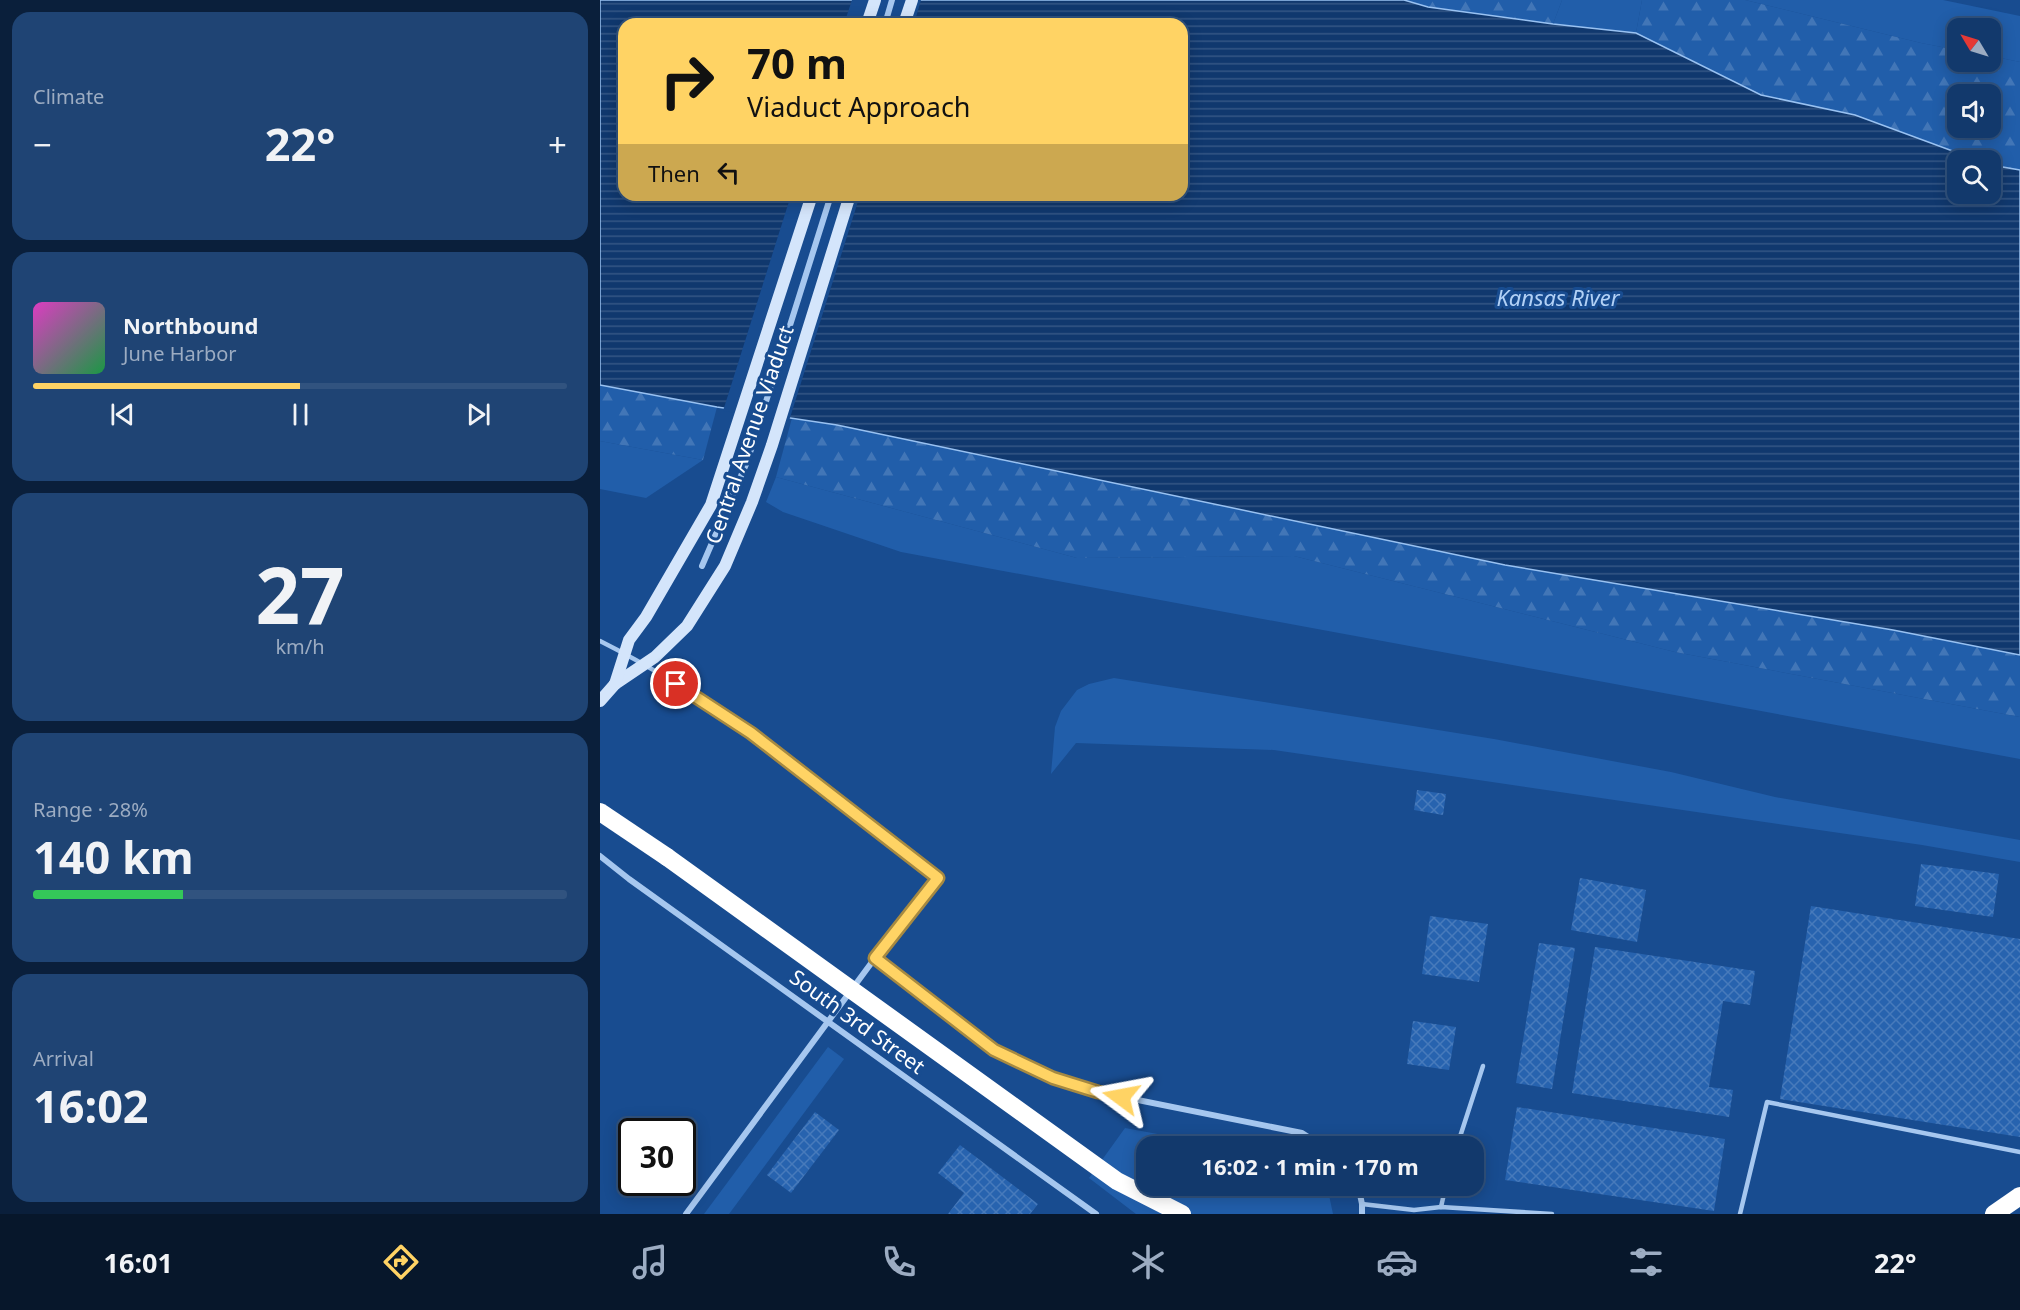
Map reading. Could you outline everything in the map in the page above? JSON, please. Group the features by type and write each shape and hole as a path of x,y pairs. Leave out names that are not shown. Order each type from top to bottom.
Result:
{"highway":[{"path":"600,812 667,857 1117,1181 1182,1214"},
{"path":"1994,1214 2020,1196"}],"main road":[{"path":"869,18 875,0"},
{"path":"906,18 912,0"},
{"name":"Central Avenue Viaduct","path":"615,684 629,640 646,617 711,505 810,201"},
{"name":"Central Avenue Viaduct","path":"600,701 615,684 655,657 687,626 725,566 752,502 772,445 848,201"}],"street":[{"path":"887,18 892,0"},
{"path":"702,566 747,462 829,201"},
{"name":"South 3rd Street","path":"600,856 1096,1214"},
{"path":"686,1214 875,958 994,1050 1053,1078 1098,1092 1302,1133 1307,1136"},
{"path":"1360,1196 1362,1214"}],"lane":[{"path":"600,641 638,660 751,733 938,878 875,958"},
{"path":"1460,1136 1483,1066"},
{"path":"1740,1214 1767,1102 2020,1152"},
{"path":"1441,1206 1443,1196"},
{"path":"1362,1204 1414,1210 1441,1206 1552,1214"}],"green space":[{"path":"1404,0 1562,0 1553,24 1428,7"},
{"path":"1562,0 1642,0 1636,33 1553,24"},
{"path":"1642,0 1745,0 1947,48 1947,72 2001,72 2001,58 2020,62 2020,170 2001,167 2001,150 1950,150 1855,115 1761,95 1636,33"},
{"path":"1745,0 1943,0 2020,16 2020,62 2001,58 2001,18 1947,18 1947,48"},
{"path":"600,385 717,407 703,460 600,441"},
{"path":"792,418 837,425 1505,565 1893,630 2020,655 2020,717 1675,652 1294,556 1077,558 776,477"},
{"path":"600,441 703,460 646,498 600,489"},
{"path":"776,477 1077,558 1294,556 1675,652 2020,717 2020,759 901,552 783,512 766,502"},
{"path":"1114,678 1494,739 1671,772 1775,797 2020,840 2020,862 1922,845 1274,750 1076,743 1051,774 1055,727 1061,711 1077,690 1089,684"},
{"path":"828,1047 844,1059 729,1214 704,1214"},
{"path":"1125,1128 1169,1136 1136,1136 1136,1196 1329,1196 1333,1214 1136,1214 1089,1178"}],"water":[{"name":"Kansas River","path":"600,0 1404,0 1428,7 1636,33 1761,95 1855,115 1950,150 1947,150 1947,204 2001,204 2001,167 2020,170 2020,655 1893,630 1505,565 837,425 717,407 600,385"}],"pier":[{"path":"852,0 921,0 916,18 846,18"},
{"path":"789,201 858,201 789,421 723,411"}],"building":[{"path":"1417,790 1446,794 1443,815 1414,810"},
{"path":"1921,864 1999,874 1993,917 1915,906"},
{"path":"1580,878 1646,890 1637,942 1571,930"},
{"path":"1811,906 2020,939 2020,1137 1780,1099"},
{"path":"1430,916 1488,924 1479,982 1422,974"},
{"path":"1539,943 1575,948 1552,1089 1516,1083"},
{"path":"1595,947 1755,971 1750,1005 1723,1001 1709,1087 1733,1090 1729,1117 1572,1093"},
{"path":"1413,1021 1456,1027 1449,1070 1407,1064"},
{"path":"1517,1107 1725,1139 1714,1211 1505,1180"},
{"path":"815,1112 839,1130 791,1193 767,1175"},
{"path":"960,1145 1038,1204 1030,1214 948,1214 964,1193 938,1173"}],"route":[{"path":"676,684 751,733 938,878 875,958 994,1050 1053,1078 1121,1097"}]}
